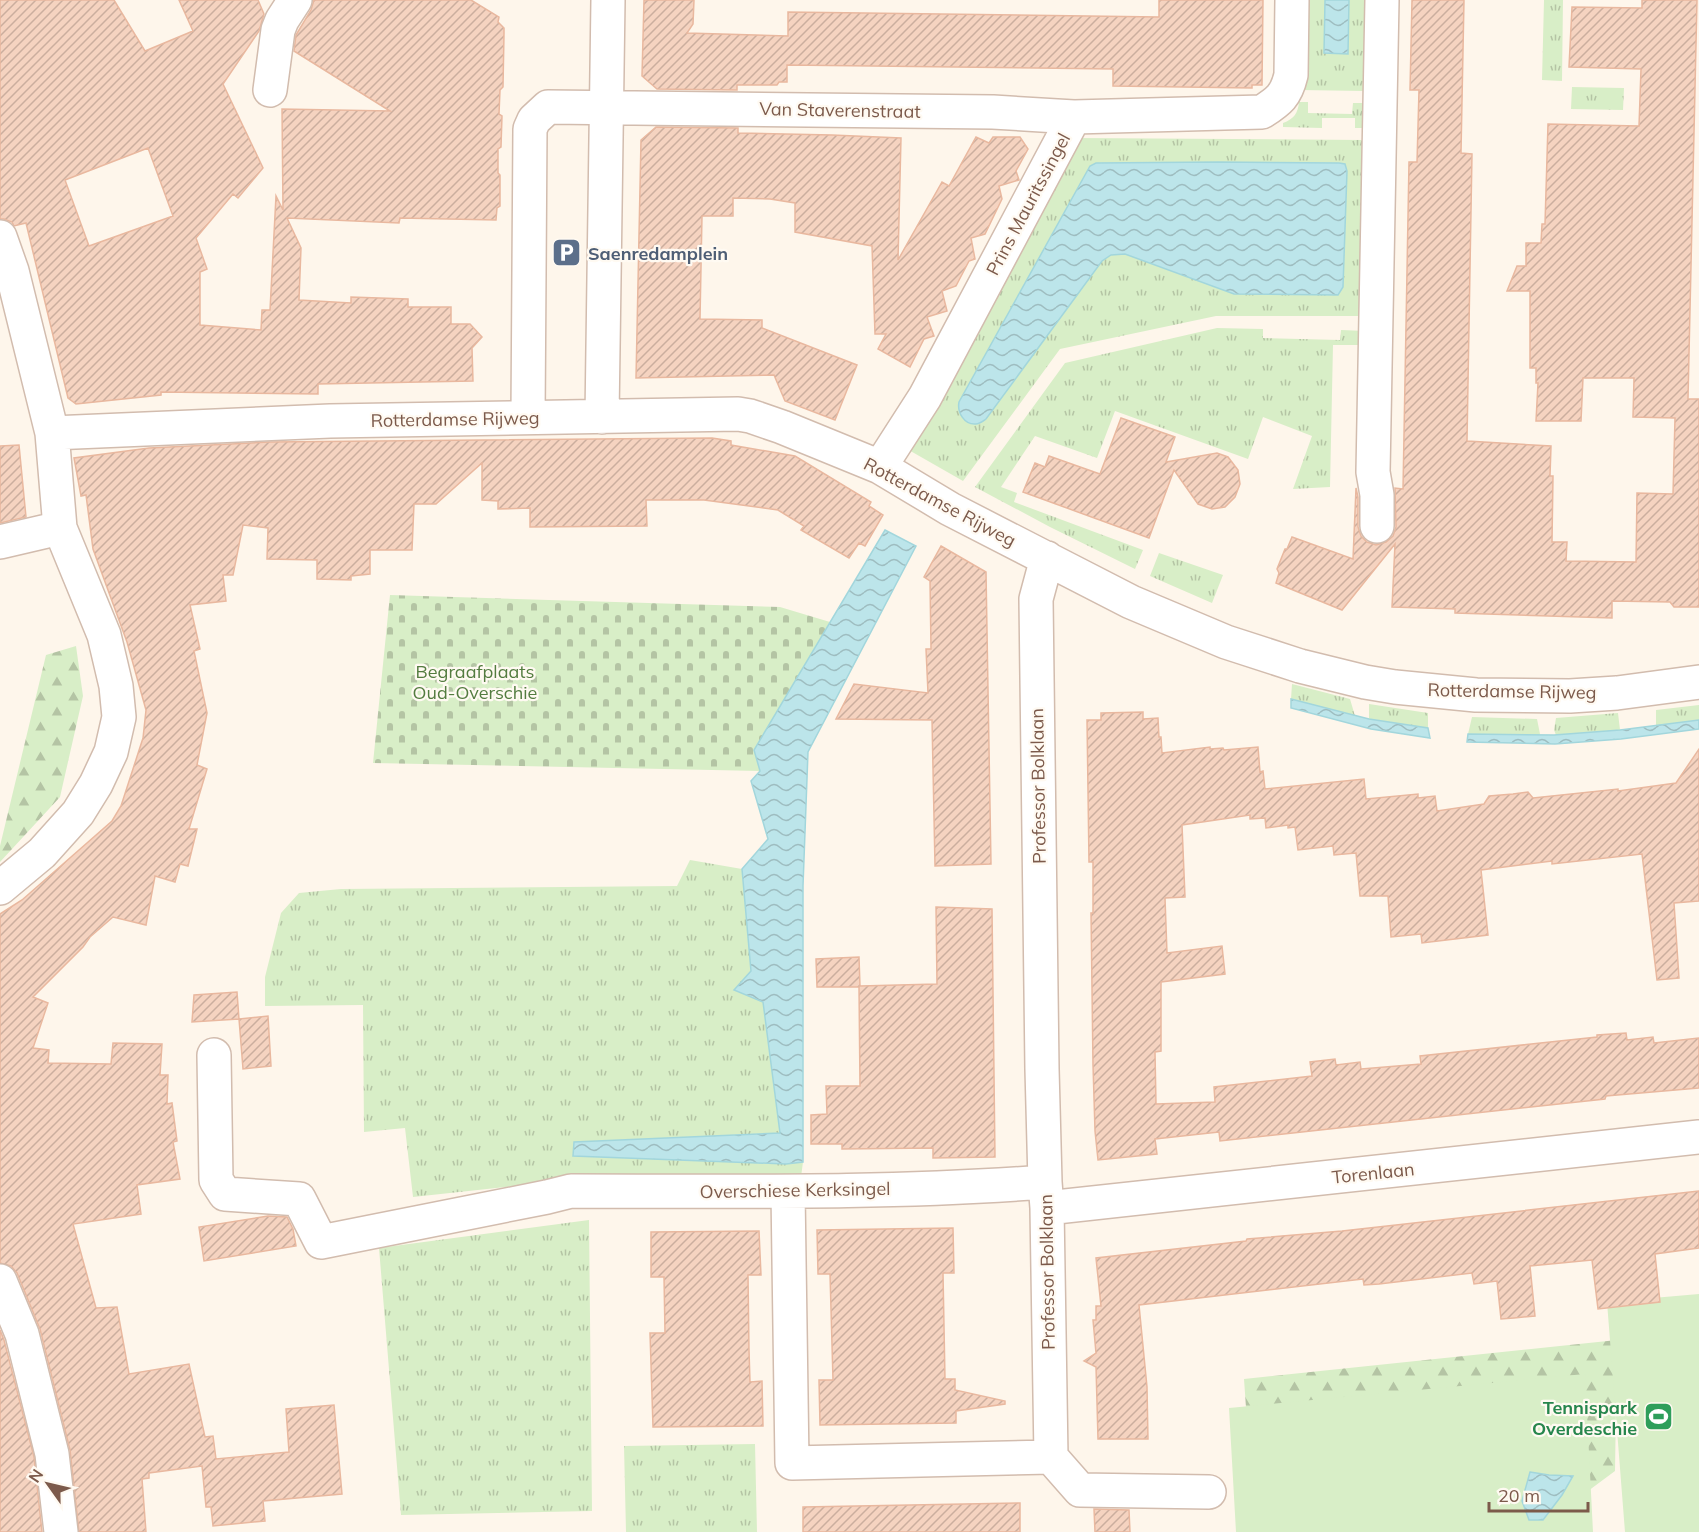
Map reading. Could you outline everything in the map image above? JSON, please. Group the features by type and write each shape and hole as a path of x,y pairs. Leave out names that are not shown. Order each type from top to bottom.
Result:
{"street":[{"path":"270,90 278,30 296,0"},
{"path":"602,417 608,0"},
{"name":"Prins Mauritssingel","path":"880,467 925,397 1074,117 1262,112 1283,96 1291,75 1292,0"},
{"path":"1377,526 1377,495 1373,472 1382,0"},
{"path":"528,417 530,129 534,120 548,107 606,107"},
{"name":"Van Staverenstraat","path":"606,107 993,112 1074,117"},
{"path":"0,237 12,271 52,433 60,528 104,635 116,686 119,717 111,752 96,784 78,813 42,853 0,888"},
{"name":"Rotterdamse Rijweg","path":"52,433 330,421 729,414 750,416 880,467 950,510 1131,602 1226,642 1300,666 1395,687 1476,695 1570,696 1617,693 1699,681"},
{"path":"0,542 60,528"},
{"name":"Professor Bolklaan","path":"1047,558 1036,599 1042,1070 1051,1456"},
{"name":"Overschiese Kerksingel","path":"214,1055 216,1180 225,1194 299,1199 321,1242 571,1191 788,1192 1003,1185 1046,1195"},
{"name":"Torenlaan","path":"1046,1195 1699,1137"},
{"path":"788,1192 792,1463 1051,1456 1080,1490 1209,1492"},
{"path":"0,1281 22,1334 52,1454 61,1532"}],"green space":[{"path":"1301,0 1325,0 1324,53 1348,54 1349,0 1373,0 1364,91 1299,90"},
{"path":"1544,0 1563,0 1562,81 1542,80"},
{"path":"1572,87 1624,88 1623,110 1571,109"},
{"path":"1299,102 1308,102 1308,113 1352,114 1353,103 1364,103 1363,128 1355,128 1355,118 1322,118 1322,128 1283,127 1283,123 1295,115"},
{"path":"1076,138 1363,140 1367,316 1216,316 1060,349 963,481 907,449","holes":["1096,163 1345,164 1347,171 1343,287 1338,295 1235,294 1125,254 1111,255 1102,261"]},
{"path":"1217,328 1263,329 1263,338 1340,340 1341,330 1366,331 1366,345 1333,345 1330,487 1293,489 1312,436 1263,417 1248,459 1115,411 1097,458 1035,436 1001,487 1017,493 1014,502 1143,550 1135,569 975,487 1065,363"},
{"path":"1159,553 1223,575 1212,603 1150,576"},
{"name":"Begraafplaats Oud-Overschie","path":"390,595 780,607 830,622 754,750 760,771 373,763"},
{"path":"76,646 83,696 60,797 0,862 0,846 46,655"},
{"path":"1292,684 1350,699 1355,716 1291,699"},
{"path":"1369,704 1428,713 1428,728 1369,719"},
{"path":"1699,705 1699,720 1656,726 1656,710"},
{"path":"1618,713 1620,730 1556,735 1554,730 1556,718"},
{"path":"1472,717 1537,719 1540,734 1539,736 1468,734"},
{"path":"690,860 742,869 751,971 763,1002 780,1133 574,1142 573,1155 786,1164 803,1162 801,1177 589,1178 413,1197 405,1128 364,1132 363,1005 265,1006 265,977 281,913 299,893 341,889 677,886"},
{"path":"589,1220 592,1511 401,1515 379,1248"},
{"name":"Tennispark Overdeschie","path":"1699,1294 1699,1532 1625,1532 1607,1302"},
{"path":"1617,1340 1615,1471 1584,1494 1247,1422 1244,1379"},
{"path":"1585,1374 1593,1532 1236,1532 1229,1408"},
{"path":"755,1444 757,1532 626,1532 624,1446"}],"water":[{"path":"1325,0 1349,0 1348,54 1324,53"},
{"path":"1096,163 1345,164 1347,171 1343,287 1338,295 1234,294 1125,254 1111,255 1102,261 986,419 976,424 965,420 960,414 959,402 1090,166"},
{"path":"885,530 916,546 808,752 803,886 803,1162 786,1164 573,1156 574,1142 780,1133 763,1002 734,990 751,971 742,869 768,839 751,781 760,771 754,750"},
{"path":"1291,699 1369,719 1428,728 1430,738 1371,729 1291,708"},
{"path":"1699,720 1699,729 1621,739 1555,744 1467,742 1468,734 1554,735 1620,730"},
{"path":"1530,1472 1573,1476 1543,1520 1529,1520 1522,1501"}],"building":[{"path":"0,0 114,0 145,51 193,31 179,0 258,0 264,14 259,31 223,84 263,168 238,198 233,194 196,238 207,269 200,272 200,325 261,330 262,310 270,310 276,196 283,210 282,109 390,111 294,51 296,35 311,10 314,0 471,0 499,17 498,22 504,28 503,87 500,90 499,114 502,116 501,147 498,149 500,206 497,208 496,220 400,218 399,223 287,218 301,248 299,300 351,303 351,297 408,299 408,307 451,307 451,324 470,324 482,337 472,348 473,381 318,384 318,394 161,392 161,395 76,404 68,398 26,223 14,226 12,222 0,219","holes":["148,148 173,216 89,246 65,180"]},
{"path":"644,0 694,0 693,24 687,33 788,36 788,12 1159,17 1159,0 1263,0 1262,85 1252,85 1252,88 1113,86 1113,69 787,65 787,82 779,82 777,85 737,85 737,90 657,89 642,76"},
{"path":"1412,0 1464,0 1461,153 1472,154 1467,441 1551,446 1552,542 1567,542 1566,561 1636,562 1637,493 1673,494 1675,418 1633,417 1634,378 1583,378 1581,421 1536,421 1538,383 1536,383 1536,368 1530,368 1530,291 1507,291 1517,266 1526,266 1526,243 1541,243 1542,224 1545,224 1548,124 1639,126 1641,69 1569,67 1572,7 1642,8 1642,0 1697,0 1688,399 1699,399 1699,607 1674,607 1670,602 1612,601 1612,618 1455,613 1455,609 1392,607 1395,544 1342,610 1276,583 1279,573 1277,569 1292,537 1353,559 1356,488 1358,527 1361,536 1367,542 1376,545 1386,542 1393,536 1396,527 1395,488 1403,489 1409,162 1417,162 1419,90 1410,90"},
{"path":"656,127 738,128 738,133 901,138 898,260 942,182 949,186 976,137 989,143 993,137 1020,137 1028,149 1016,171 1019,180 999,186 1002,199 985,234 971,238 975,259 969,261 956,286 942,291 947,311 927,317 934,336 924,339 910,367 878,349 886,334 875,334 872,246 795,232 795,203 770,199 733,198 733,216 702,216 700,319 762,320 762,328 857,365 835,420 785,401 774,375 636,378 641,140"},
{"path":"1121,418 1175,437 1166,462 1217,453 1228,457 1238,470 1240,484 1235,497 1225,507 1212,509 1198,504 1174,470 1149,538 1023,492 1035,463 1045,467 1049,456 1100,474"},
{"path":"712,438 731,441 731,445 795,456 871,502 869,506 883,515 865,546 859,543 849,558 801,530 804,526 778,510 704,500 646,500 647,526 530,527 530,508 498,509 498,501 482,500 482,463 436,504 414,504 412,550 370,550 370,574 351,576 351,580 317,579 317,560 267,559 268,528 243,525 233,575 223,575 226,601 190,605 200,649 194,651 207,713 197,765 207,769 189,829 197,829 188,866 180,864 175,882 155,876 146,925 113,917 90,937 83,947 33,997 48,1003 33,1048 49,1050 48,1063 111,1064 113,1043 162,1044 160,1075 168,1075 167,1104 172,1103 177,1141 173,1142 180,1179 137,1185 141,1214 73,1224 96,1308 117,1307 129,1374 189,1364 205,1437 213,1436 216,1459 289,1452 286,1409 334,1405 342,1494 263,1501 265,1521 213,1526 211,1507 206,1507 202,1466 149,1473 149,1478 142,1479 146,1532 79,1532 70,1450 40,1329 17,1273 11,1266 0,1263 0,914 22,900 112,821 121,806 143,738 146,710 127,642 93,549 86,495 81,496 74,458 149,448 269,442"},
{"path":"19,445 26,517 0,523 0,446"},
{"path":"941,546 986,572 991,864 935,866 932,720 836,719 854,684 928,693 926,649 931,649 930,581 924,577"},
{"path":"1143,712 1143,719 1158,718 1162,753 1210,747 1210,749 1223,748 1224,750 1258,747 1260,772 1263,771 1265,789 1364,779 1366,799 1418,794 1418,798 1435,796 1437,811 1484,804 1489,796 1528,792 1533,798 1618,789 1618,791 1676,783 1699,749 1699,901 1674,903 1679,978 1657,980 1642,854 1552,864 1552,861 1481,870 1488,935 1422,943 1421,934 1391,937 1388,896 1360,896 1356,853 1334,855 1333,846 1298,850 1295,827 1288,828 1288,825 1266,828 1265,818 1250,819 1250,815 1182,825 1185,897 1165,898 1167,953 1222,946 1225,974 1161,982 1161,1051 1155,1052 1156,1104 1215,1102 1214,1087 1312,1076 1310,1062 1335,1059 1336,1065 1360,1062 1361,1069 1421,1064 1420,1056 1626,1033 1627,1040 1653,1037 1654,1043 1699,1038 1699,1088 1606,1096 1605,1099 1220,1141 1219,1132 1155,1139 1157,1154 1098,1160 1093,1065 1091,913 1093,913 1093,862 1089,862 1087,720 1101,720 1101,713"},
{"path":"936,907 992,909 995,1157 933,1158 933,1148 842,1149 842,1144 811,1144 811,1115 827,1114 826,1086 860,1086 859,987 817,987 816,959 859,957 860,986 937,984"},
{"path":"237,992 239,1019 192,1022 194,995"},
{"path":"268,1016 271,1066 243,1069 239,1019"},
{"path":"1699,1191 1699,1248 1655,1254 1660,1302 1598,1309 1592,1260 1530,1266 1535,1316 1501,1319 1497,1281 1474,1284 1472,1273 1364,1285 1363,1279 1139,1305 1147,1387 1148,1439 1098,1439 1096,1367 1084,1361 1096,1353 1093,1320 1096,1320 1096,1306 1101,1306 1096,1258 1246,1241 1247,1239 1342,1231"},
{"path":"268,1216 287,1217 293,1229 296,1246 204,1261 199,1227"},
{"path":"953,1228 954,1273 943,1273 945,1379 955,1379 955,1390 1005,1401 1005,1404 956,1411 956,1423 820,1425 819,1380 833,1380 830,1274 818,1274 817,1230"},
{"path":"759,1231 761,1275 748,1275 749,1350 750,1382 762,1381 763,1426 653,1427 650,1333 665,1333 664,1277 651,1277 651,1232"},
{"path":"0,1330 34,1457 42,1532 0,1532"},
{"path":"1020,1503 1020,1532 803,1532 803,1507"},
{"path":"1094,1509 1129,1510 1130,1532 1095,1532"}],"place":[{"name":"Saenredamplein","path":"567,253"},
{"name":"Tennispark Overdeschie","path":"1658,1417"}]}
